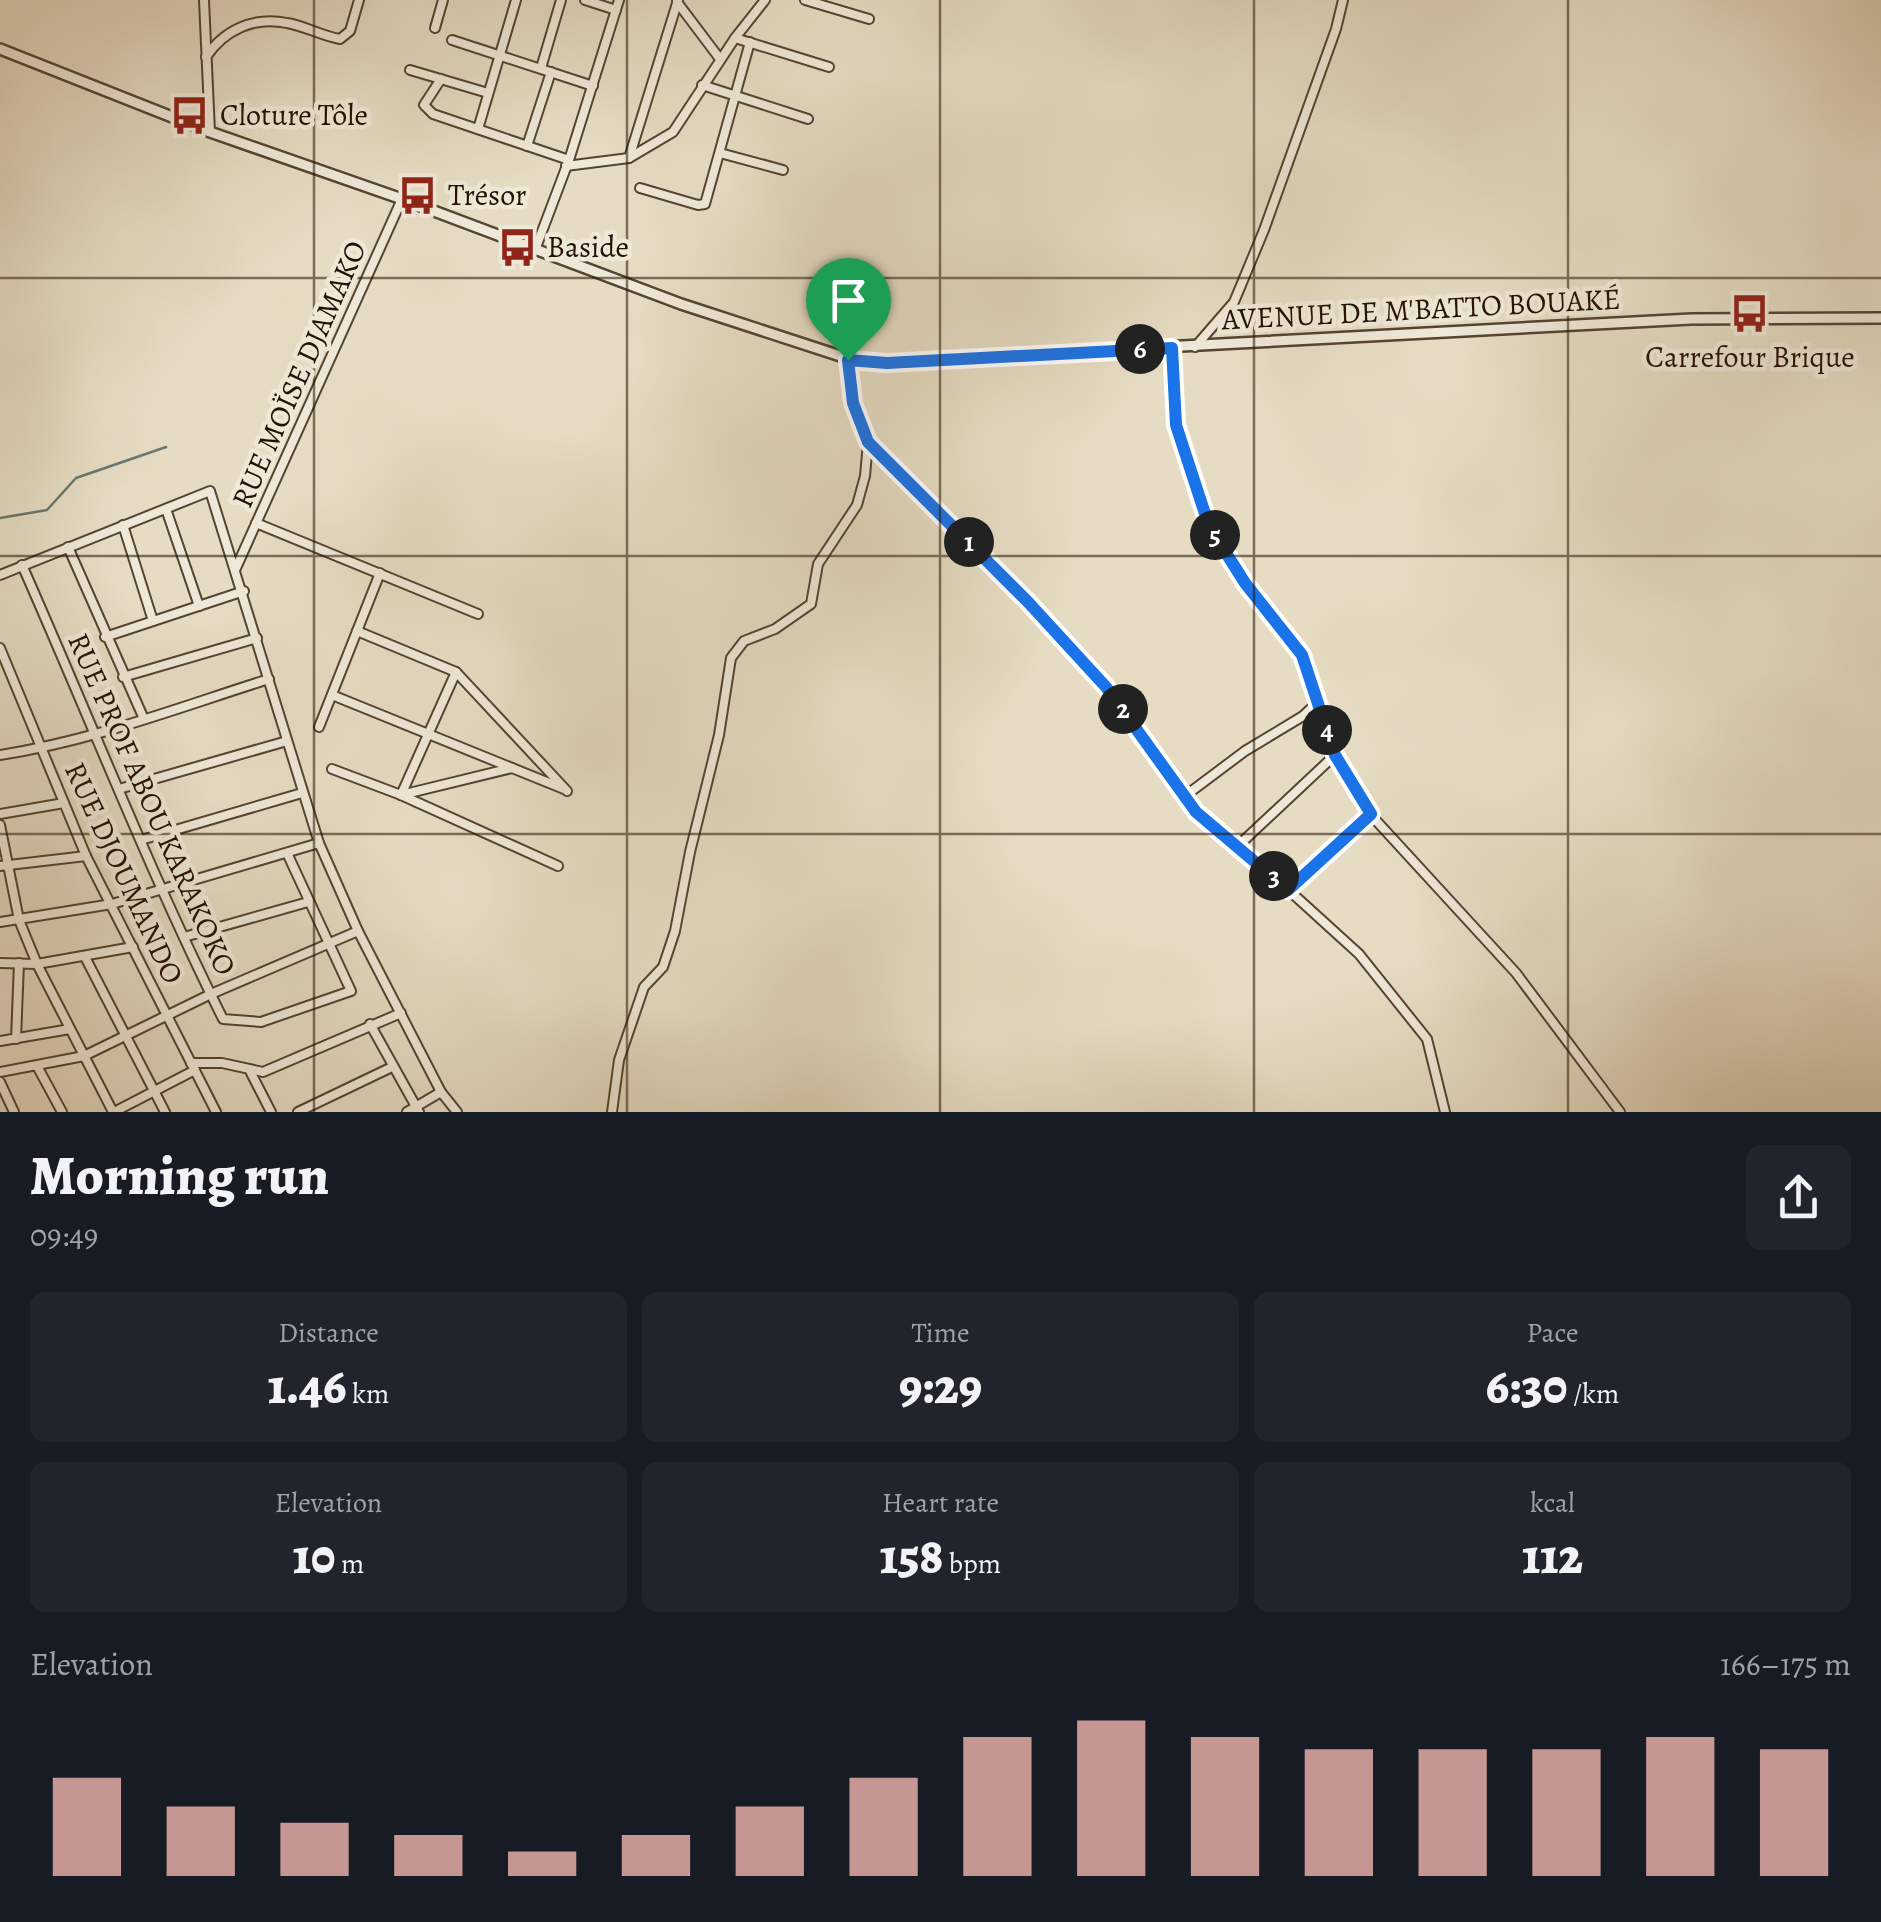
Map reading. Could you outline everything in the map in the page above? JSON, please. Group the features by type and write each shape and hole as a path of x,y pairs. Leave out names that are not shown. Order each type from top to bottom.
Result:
{"street":[{"path":"204,0 210,132"},
{"path":"206,57 225,35 256,23 286,22 330,38 347,36 359,0"},
{"path":"435,28 443,0"},
{"path":"478,129 516,0"},
{"path":"540,68 561,0"},
{"path":"535,250 618,5 585,0"},
{"path":"441,79 424,104 433,114 567,163 629,158 673,132 765,0"},
{"path":"805,0 869,19"},
{"path":"1195,347 1234,302 1336,29 1342,0"},
{"path":"677,1 720,60"},
{"path":"629,158 677,1"},
{"path":"735,38 829,68"},
{"path":"452,40 593,86"},
{"path":"640,188 698,206 705,204 750,42"},
{"name":"AVENUE DE M'BATTO BOUAKÉ","path":"0,49 210,132 848,360 887,363 1691,319 1881,318"},
{"path":"410,70 488,93"},
{"path":"527,146 551,72"},
{"path":"702,86 808,119"},
{"path":"720,153 783,170"},
{"name":"RUE MOÏSE DJAMAKO","path":"236,568 402,199"},
{"path":"1172,348 1176,425 1209,526 1245,583 1302,655 1335,755 1371,814 1516,973 1620,1112"},
{"path":"848,360 853,403 868,442 1028,602 1106,687 1196,812 1239,845 1359,954 1427,1040 1446,1112"},
{"path":"612,1112 619,1060 644,987 664,967 675,931 719,736 731,658 744,641 775,629 811,604 818,564 857,505 868,442"},
{"path":"0,574 210,491 244,590 319,843 400,1013 441,1092 457,1112"},
{"path":"166,509 199,606"},
{"path":"256,523 478,614"},
{"path":"123,526 153,621"},
{"path":"68,547 144,719"},
{"name":"RUE PROF ABOU KARAKOKO","path":"22,565 161,890 223,1019 261,1022 351,991 286,853"},
{"path":"319,726 380,573"},
{"path":"106,637 244,590"},
{"path":"332,695 567,791 456,672 357,631"},
{"path":"123,676 257,638"},
{"name":"RUE DJOUMANDO","path":"0,648 86,856 216,1112"},
{"path":"402,795 456,672"},
{"path":"0,684 13,679"},
{"path":"0,755 97,734 269,679"},
{"path":"1186,796 1245,751 1304,716 1318,702"},
{"path":"119,788 287,741"},
{"path":"1239,845 1335,755"},
{"path":"402,795 512,768"},
{"path":"332,769 402,795 558,866"},
{"path":"140,840 302,792"},
{"path":"0,814 64,804"},
{"path":"1288,890 1371,814"},
{"path":"0,826 3,866 19,920 37,964 113,1112 193,1067 222,1064 262,1072 400,1013"},
{"path":"0,922 112,904 319,843"},
{"path":"3,866 86,856"},
{"path":"184,937 308,902"},
{"path":"0,1072 84,1056 211,994 358,931"},
{"path":"0,963 37,964 134,948"},
{"path":"85,957 165,1112"},
{"path":"16,1039 19,964"},
{"path":"370,1024 413,1111 441,1092"},
{"path":"0,1041 70,1030"},
{"path":"37,1066 62,1112"},
{"path":"298,1112 392,1066"},
{"path":"250,1071 271,1112"},
{"path":"0,1082 14,1112"}],"waterway":[{"path":"0,518 47,510 76,478 166,447"}],"place":[{"name":"Cloture Tôle","path":"190,115"},
{"name":"Trésor","path":"418,195"},
{"name":"Baside","path":"517,247"},
{"name":"Carrefour Brique","path":"1750,313"}],"route":[{"path":"1172,348 1176,425 1209,526 1245,583 1302,655 1335,755 1371,814 1288,890 1196,812 1106,687 1028,602 868,442 853,403 848,360 887,363 1172,348"}]}
